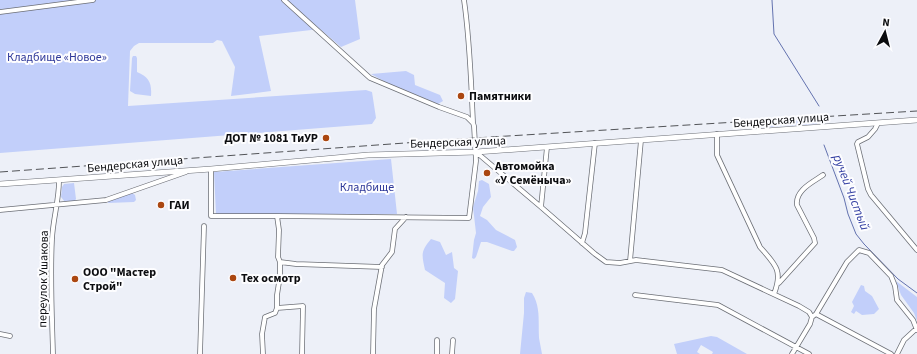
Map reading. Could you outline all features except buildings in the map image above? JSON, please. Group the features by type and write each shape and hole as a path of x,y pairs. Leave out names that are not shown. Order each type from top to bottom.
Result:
{"main road":[{"name":"Бендерская улица","path":"0,184 59,181 368,155 476,152 917,120"}],"street":[{"path":"0,12 93,0"},
{"path":"284,0 370,78 467,117 473,123"},
{"path":"211,169 212,216 469,218 476,152 467,19 464,0"},
{"path":"878,123 871,135 857,144 868,190 917,250"},
{"path":"717,134 717,155 760,247 770,258 778,271 778,283 774,294"},
{"path":"630,261 641,140"},
{"path":"582,243 585,233 595,143"},
{"path":"541,207 547,147"},
{"path":"476,152 606,262 614,264 636,260 722,270 809,312 812,317"},
{"path":"0,210 106,200 192,170"},
{"path":"778,283 815,243 814,238 797,205 797,200 804,188 823,175"},
{"name":"переулок Ушакова","path":"52,354 51,255 59,181"},
{"path":"263,354 262,334 265,317 275,313 277,308 280,262 278,257 279,230 277,216"},
{"path":"373,354 374,309 382,267 392,252 395,229 406,217"},
{"path":"200,354 204,226"},
{"path":"792,354 810,324 812,317 816,314 847,262 857,250 861,249 869,253 891,276 897,300 913,320 917,330 904,340 897,354"},
{"path":"280,262 285,264 382,267"},
{"path":"634,295 718,305 809,354"},
{"path":"277,308 303,306 302,354"},
{"path":"816,314 891,354"},
{"path":"0,334 10,336"},
{"path":"437,340 437,354"},
{"path":"452,354 453,340"}],"green space":[{"name":"Кладбище «Новое»","path":"0,0 355,0 360,39 341,47 320,29 259,36 271,91 231,96 235,67 222,41 217,40 213,43 139,43 130,51 128,106 366,90 372,92 376,118 372,124 0,153"},
{"path":"133,56 136,56 137,58 137,72 149,81 151,96 135,94 130,91"},
{"path":"406,71 414,75 415,85 440,95 443,101 438,104 389,84 371,74"},
{"path":"814,120 817,124 747,128 746,126 750,124"},
{"name":"Кладбище","path":"391,159 397,214 216,214 214,172"},
{"path":"482,180 489,184 491,197 483,207 480,216 487,220 496,230 515,240 517,247 514,251 512,251 487,242 481,242 474,259 472,258 476,233 473,207 478,191 479,181"},
{"path":"74,183 76,199 74,202 65,202 61,197 62,187 64,184"},
{"path":"132,193 135,195 136,200 134,202 108,203 108,201"},
{"path":"431,239 440,242 446,255 452,252 454,268 458,271 455,299 451,303 444,298 445,283 425,270 423,251"},
{"path":"896,281 917,297 917,321 914,313 901,295"},
{"path":"861,285 864,286 865,291 872,296 879,309 874,314 862,315 856,311 854,314 851,312 854,306 852,302"},
{"path":"526,292 532,293 537,304 539,338 542,354 520,354 524,298"},
{"path":"711,336 717,337 747,354 712,354 713,352 701,345 697,352 700,354 677,354 674,344"}],"waterway":[{"name":"ручей Чистый","path":"772,0 774,34 819,106"},
{"name":"ручей Чистый","path":"824,145 856,234 898,279 917,293"}],"railway":[{"path":"0,172 475,138 917,111"}],"place":[{"name":"Памятники","path":"461,96"},
{"name":"ДОТ № 1081 ТиУР","path":"326,138"},
{"name":"Автомойка «У Семёныча»","path":"487,173"},
{"name":"ГАИ","path":"161,205"},
{"name":"Тех осмотр","path":"233,278"},
{"name":"ООО \"Мастер Строй\"","path":"75,279"}]}
